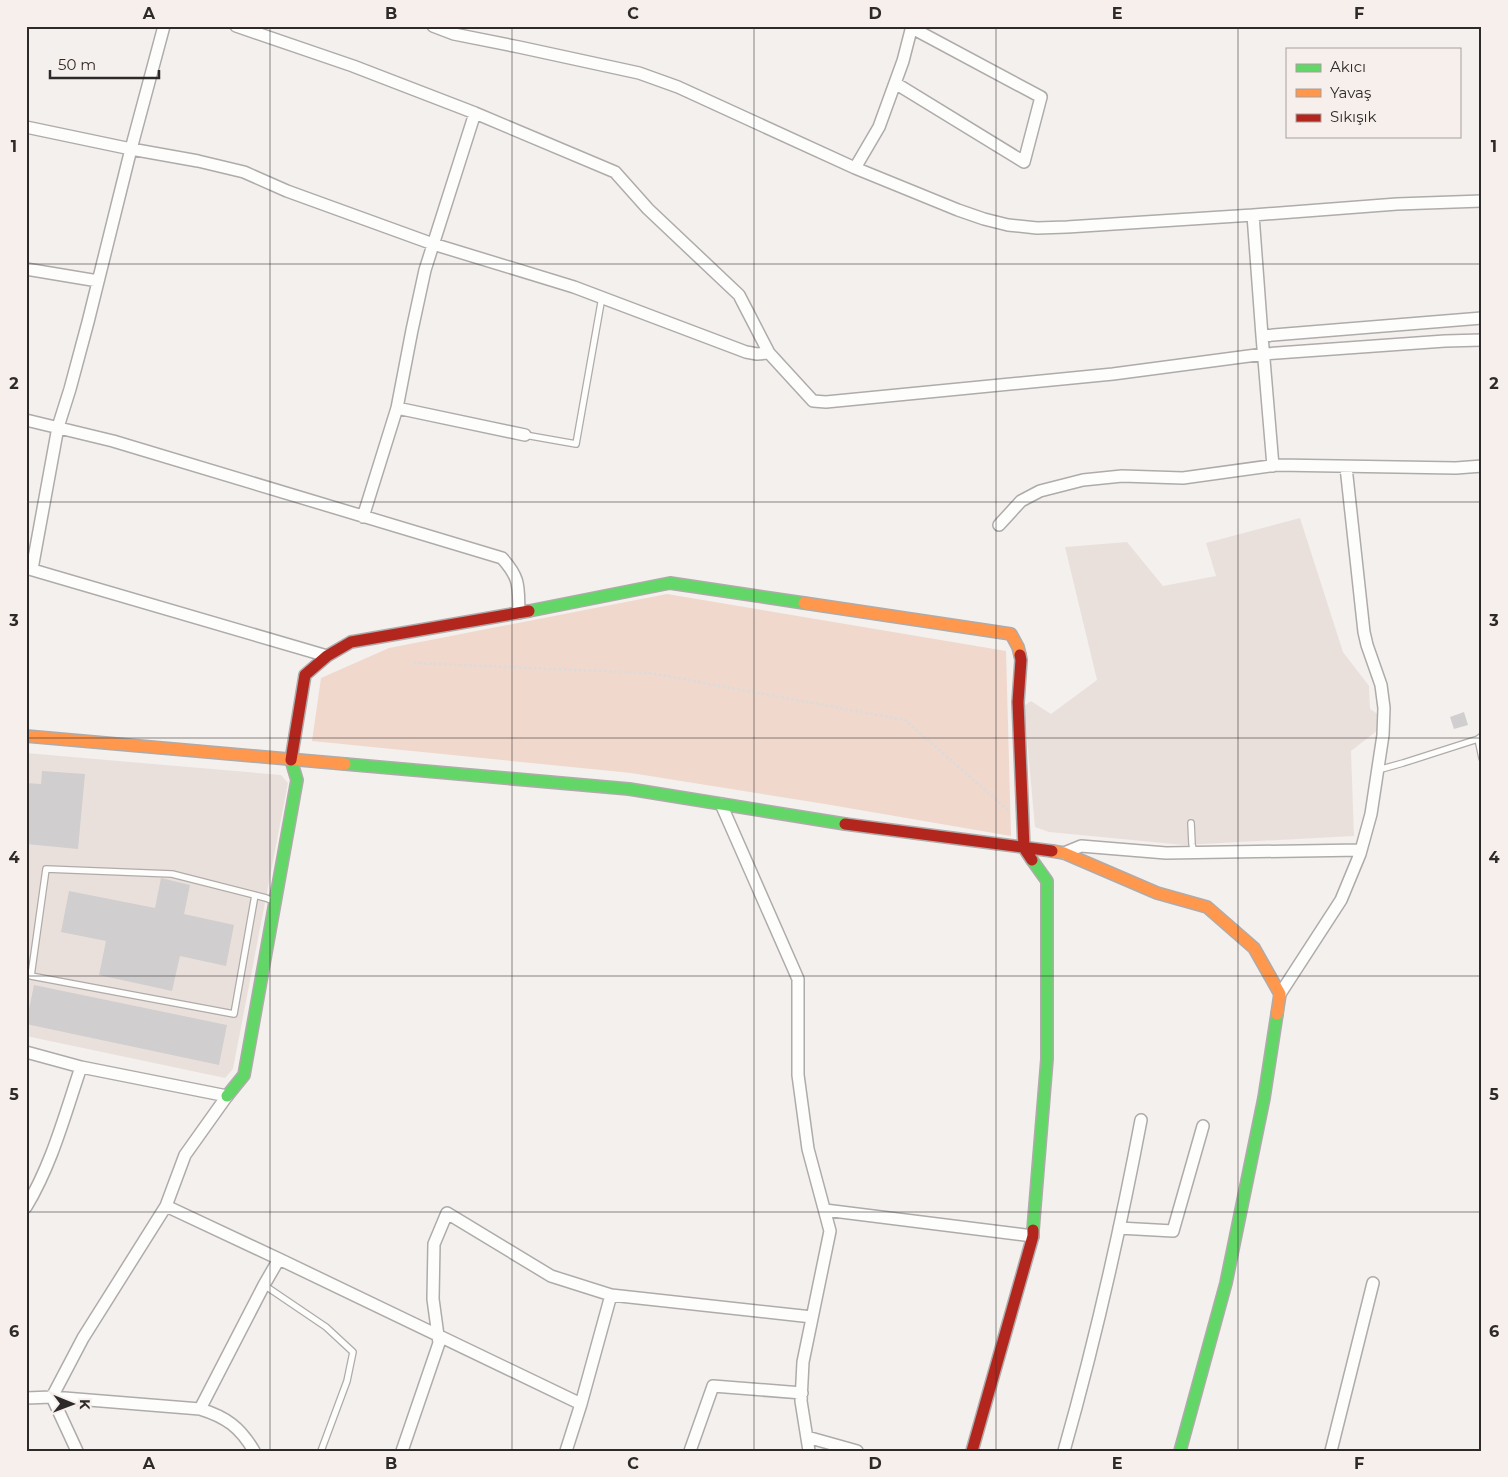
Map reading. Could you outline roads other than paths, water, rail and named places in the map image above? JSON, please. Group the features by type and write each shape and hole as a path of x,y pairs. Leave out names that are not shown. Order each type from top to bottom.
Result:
{"street":[{"path":"164,26 73,379 58,427 29,568 327,656"},
{"path":"236,26 353,66 475,113 615,172 648,209 739,295 769,353 813,400 826,402 1113,374 1264,354 1482,340"},
{"path":"433,26 454,34 469,32 519,47 639,74 670,84 855,168 958,210 984,219 1008,224 1037,228 1067,228 1253,216 1397,204 1482,201"},
{"path":"855,168 879,127 912,27 1041,97 1024,162 895,83"},
{"path":"363,517 397,408 425,270 475,113"},
{"path":"26,127 244,172 287,191 433,244 574,287 746,352 757,354 769,353"},
{"path":"1253,216 1273,466"},
{"path":"26,269 98,281"},
{"path":"1262,336 1482,318"},
{"path":"397,408 525,435"},
{"path":"26,420 113,441 502,558 513,570 518,584 519,613"},
{"path":"999,525 1021,501 1040,492 1083,480 1122,476 1183,478 1273,466 1456,468 1482,466"},
{"path":"1180,1451 1226,1283 1264,1098 1280,994 1341,900 1361,850 1372,814 1383,735 1384,708 1381,685 1364,632 1346,467"},
{"path":"52,1397 83,1338 166,1206 185,1155 244,1075 297,780 291,760 305,675 327,656 351,642 519,613 670,583 1011,634 1018,647 1021,660 1018,702 1024,848 1047,881 1047,1059 1032,1236 972,1451"},
{"path":"26,736 629,789 846,824 1064,853 1157,893 1207,907 1254,948 1280,994"},
{"path":"720,804 798,979 798,1075 808,1149 830,1231 803,1362 801,1401 809,1451"},
{"path":"1064,853 1081,846 1166,853 1361,850"},
{"path":"26,1052 81,1067 227,1096"},
{"path":"26,1207 45,1172 81,1067"},
{"path":"1064,1451 1084,1380 1119,1228 1140,1120"},
{"path":"1119,1228 1173,1231 1202,1126"},
{"path":"166,1206 581,1404"},
{"path":"825,1210 1032,1236"},
{"path":"402,1451 439,1343 433,1299 434,1244 447,1213 551,1276 611,1295 812,1317"},
{"path":"200,1409 279,1259"},
{"path":"1331,1451 1373,1283"},
{"path":"566,1451 611,1295"},
{"path":"690,1451 713,1386 802,1393"},
{"path":"52,1397 77,1451"},
{"path":"26,1398 52,1397 200,1409 214,1413 236,1427 254,1451"},
{"path":"806,1437 857,1451"}],"lane":[{"path":"525,435 576,444 602,298"},
{"path":"1378,770 1480,738 1482,758"},
{"path":"1191,823 1194,853"},
{"path":"255,895 234,1014 31,976 46,869 172,874 255,895 275,902"},
{"path":"264,1286 326,1327 353,1352 347,1381 321,1451"}]}
